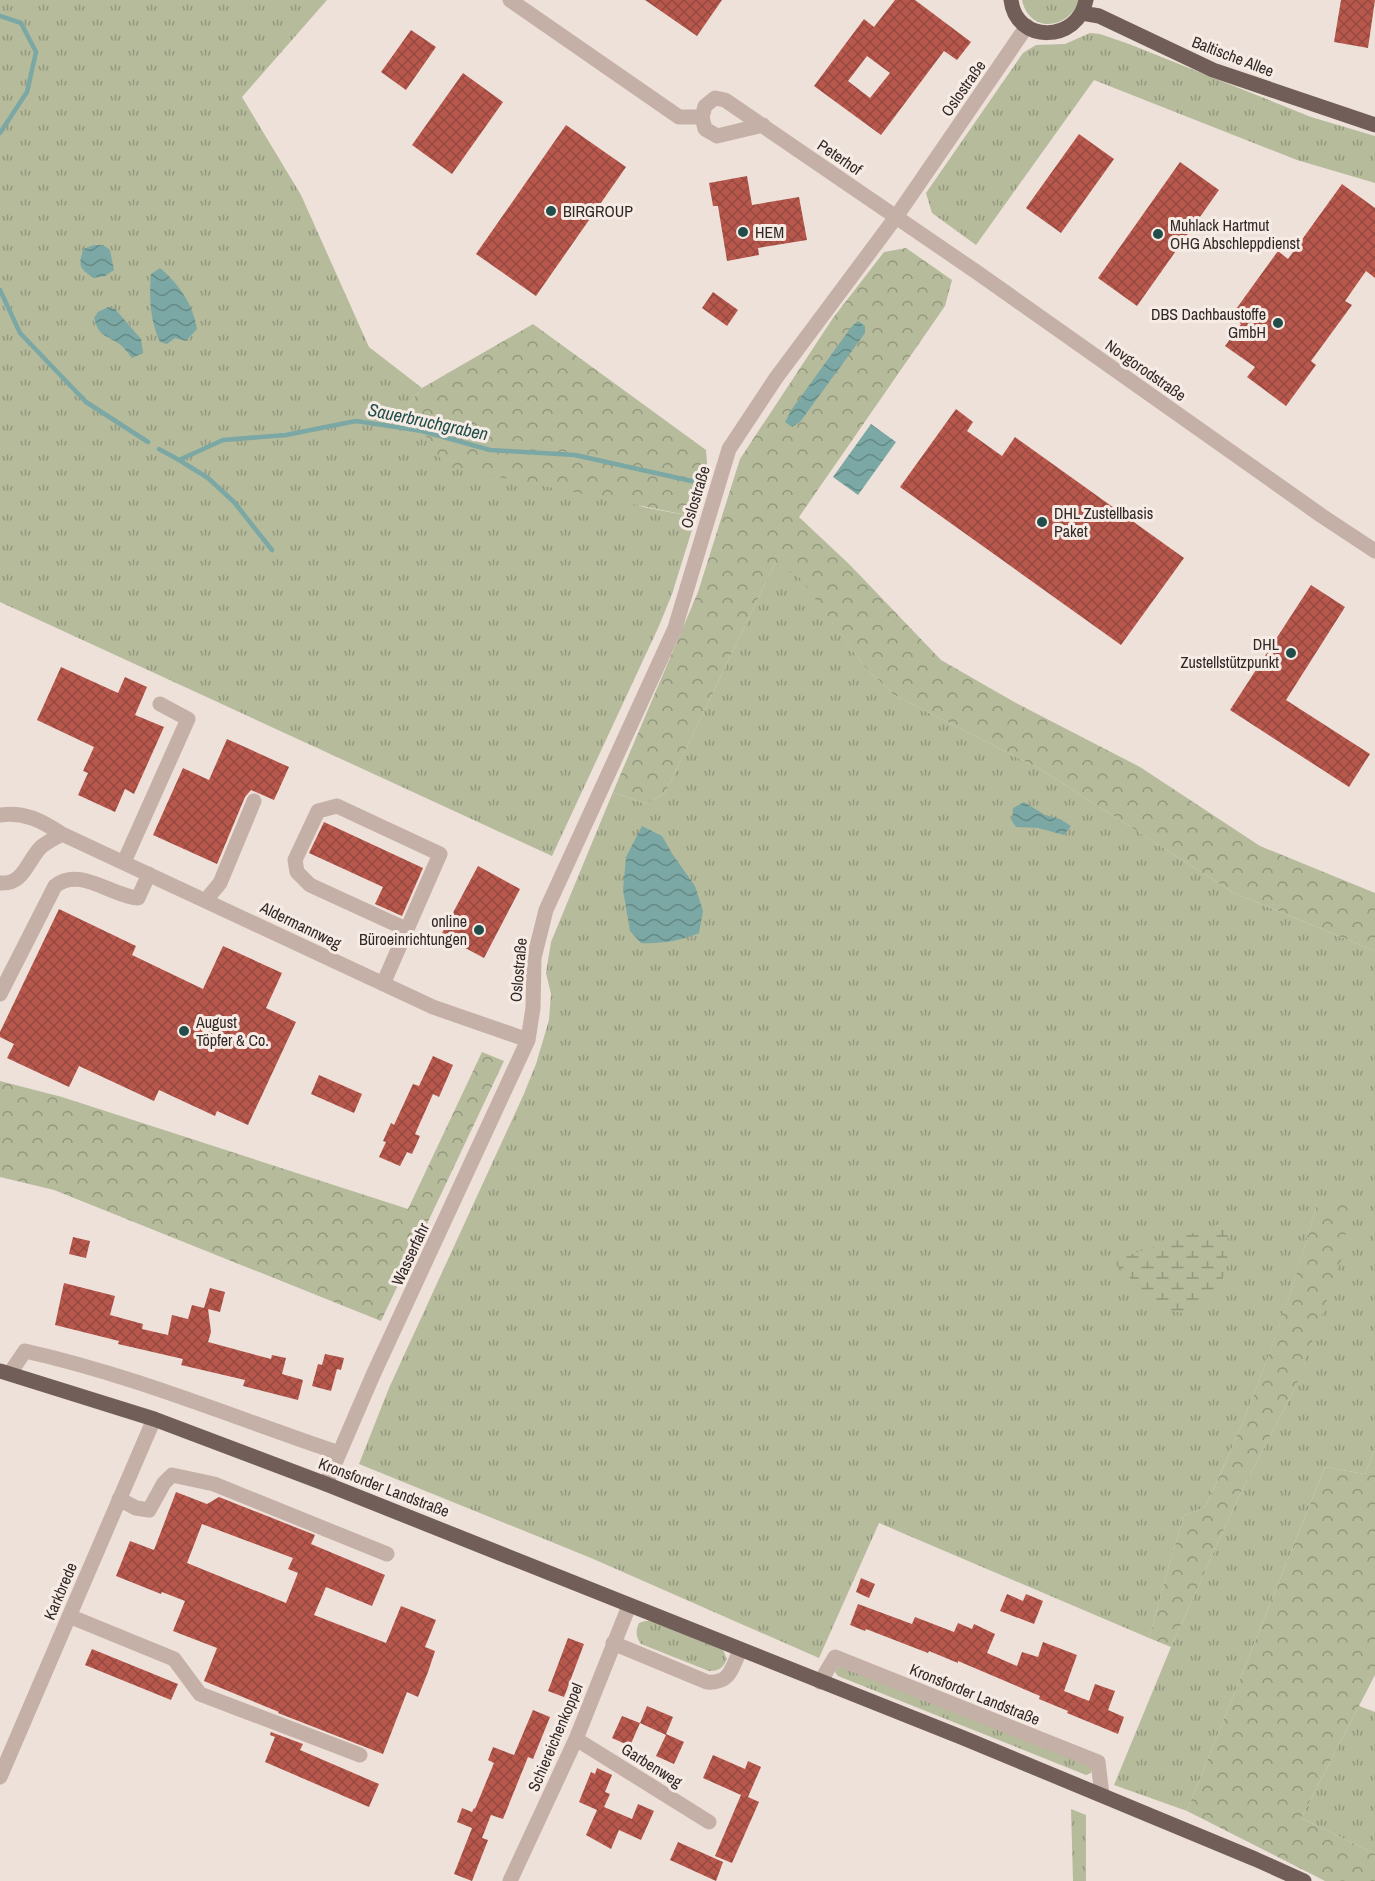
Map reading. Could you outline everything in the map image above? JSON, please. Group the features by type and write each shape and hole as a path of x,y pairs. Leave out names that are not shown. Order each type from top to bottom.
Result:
{"main road":[{"path":"1011,0 1016,15 1027,26"},
{"name":"Baltische Allee","path":"1027,26 1042,33 1055,33 1068,28 1084,6 1213,70 1375,125"},
{"name":"Kronsforder Landstraße","path":"5,1372 154,1419 326,1484 1102,1795 1304,1881"}],"street":[{"path":"510,0 679,117 702,117 705,129 717,136 763,125"},
{"name":"Oslostraße","path":"528,1040 533,1008 534,958 546,910 675,628 729,449 776,378 896,217 1027,26"},
{"name":"Peterhof","path":"702,117 705,106 715,98 725,100 896,217"},
{"name":"Novgorodstraße","path":"896,217 1375,551"},
{"path":"124,862 188,719 160,704"},
{"path":"206,900 220,883 254,801"},
{"path":"383,984 440,854 337,806 318,811 295,860 297,872 310,885 406,929"},
{"name":"Aldermannweg","path":"0,815 10,813 30,817 433,1007 528,1040"},
{"path":"0,883 12,883 19,878 41,847 62,834"},
{"path":"0,994 55,886 61,881 74,878 138,898 149,874"},
{"name":"Wasserfahr","path":"326,1484 528,1040"},
{"name":"Kronsforder Landstraße","path":"5,1372 25,1351 71,1361 204,1404 339,1453"},
{"name":"Karkbrede","path":"0,1777 154,1419"},
{"path":"119,1499 136,1508 149,1510 164,1483 172,1475 214,1484 387,1554"},
{"name":"Schiereichenkoppel","path":"510,1881 576,1739 629,1606"},
{"path":"69,1616 174,1659 200,1694 360,1755"},
{"path":"613,1643 707,1682 717,1683 726,1678 740,1650"},
{"name":"Kronsforder Landstraße","path":"820,1682 835,1657 1098,1762 1102,1795"},
{"name":"Garbenweg","path":"576,1739 709,1822"}],"green space":[{"path":"0,0 327,0 242,97 301,195 369,347 422,388 407,406 643,507 696,517 672,594 659,626 552,856 0,602"},
{"path":"1022,0 1079,0 1074,10 1066,18 1049,24 1040,23 1032,18 1026,11"},
{"path":"1090,33 1129,44 1311,117 1375,136 1375,183 1297,160 1094,80 976,245 932,213 926,193 1023,53 1036,45 1065,44"},
{"path":"906,248 952,280 945,306 799,517 850,565 941,660 1016,703 1140,767 1260,846 1375,893 1375,951 1234,893 1040,769 894,695 864,666 800,578 775,563 665,793 646,804 613,792 698,592 740,459 833,318 884,252"},
{"path":"533,324 706,450 708,478 696,517 445,466 407,406 422,388"},
{"path":"775,563 800,577 864,666 894,695 1040,769 1234,893 1375,951 1375,1448 1365,1474 1325,1467 1187,1811 1114,1785 1171,1647 1238,1498 1295,1388 1317,1204 1268,1358 1238,1433 1205,1507 1184,1516 1149,1638 879,1523 819,1658 591,1558 359,1464 389,1388 536,1064 549,1020 551,994 546,973 551,942 613,792 646,804 665,793"},
{"path":"482,1052 504,1061 381,1321 54,1190 0,1177 0,1081 62,1097 408,1209"},
{"path":"1349,1195 1344,1253 1295,1388 1238,1498 1171,1647 1149,1638 1184,1516 1205,1507 1238,1433 1281,1320 1317,1204"},
{"path":"1228,1221 1227,1265 1220,1287 1191,1314 1164,1310 1112,1261"},
{"path":"1375,1448 1375,1675 1301,1818 1375,1854 1375,1881 1325,1881 1187,1811 1325,1467 1365,1474"},
{"path":"652,1621 723,1650 727,1659 724,1665 709,1671 641,1644 637,1637 637,1629 639,1623"},
{"path":"843,1666 1089,1765 1092,1769 1091,1773 1086,1775 838,1676 835,1672 837,1667"},
{"path":"1359,1706 1375,1712 1375,1854 1301,1818"},
{"path":"1071,1809 1086,1815 1086,1881 1073,1881"}],"water":[{"path":"103,245 110,250 114,270 105,276 93,278 80,263 83,249"},
{"path":"160,268 179,288 192,311 197,329 186,341 175,338 167,344 160,342 154,326 150,283 151,274"},
{"path":"108,307 115,309 141,339 143,353 132,358 120,345 100,332 94,318 98,312"},
{"path":"858,321 865,326 865,333 800,422 792,427 785,422 792,409 852,326"},
{"path":"871,424 896,442 858,495 833,477"},
{"path":"1024,802 1045,815 1060,819 1071,826 1064,835 1038,828 1016,827 1012,821 1013,808"},
{"path":"642,826 662,836 695,886 703,911 699,933 670,941 641,943 630,931 623,890 626,857"}],"building":[{"path":"645,0 722,0 697,36"},
{"path":"895,0 915,0 971,42 957,60 944,51 881,135 814,86 864,19 874,27","holes":["867,56 890,73 870,98 848,81"]},
{"path":"1341,0 1375,0 1368,48 1334,42"},
{"path":"411,30 436,47 406,90 381,72"},
{"path":"463,73 503,102 452,174 412,145"},
{"name":"BIRGROUP","path":"566,125 626,167 536,296 476,254"},
{"path":"1079,134 1114,159 1061,233 1026,208"},
{"name":"Muhlack Hartmut OHG Abschleppdienst","path":"1180,162 1219,190 1137,306 1098,278"},
{"path":"747,176 752,205 799,197 807,240 758,248 759,255 727,261 718,206 713,206 709,183"},
{"path":"1342,184 1375,208 1375,278 1366,271 1345,301 1352,305 1311,361 1316,365 1286,406 1247,377 1255,367 1225,346 1241,324 1231,316 1278,251 1288,259"},
{"path":"713,292 738,310 727,326 702,308"},
{"name":"DHL Zustellbasis Paket","path":"956,409 973,422 967,431 1002,456 1015,437 1184,558 1121,645 900,487"},
{"name":"DHL Zustellstützpunkt","path":"1311,585 1345,607 1286,700 1370,754 1349,787 1230,710"},
{"path":"61,667 118,693 125,677 147,687 135,715 164,727 134,794 125,789 115,812 78,795 88,773 83,771 94,747 37,720"},
{"path":"227,739 289,767 274,800 251,790 245,797 217,864 153,835 183,768 209,780"},
{"path":"324,822 423,868 402,916 375,904 383,887 309,853"},
{"path":"478,866 520,889 484,958 441,935"},
{"path":"59,909 136,946 132,955 203,989 223,946 282,973 266,1008 296,1022 248,1125 217,1111 215,1116 159,1090 154,1101 79,1066 69,1087 7,1058 14,1044 0,1037 0,1032"},
{"path":"433,1056 453,1065 439,1097 433,1094 415,1134 420,1136 412,1154 407,1152 400,1166 379,1157 386,1142 383,1141 391,1123 394,1125 413,1084 419,1086"},
{"path":"319,1075 362,1094 354,1113 311,1094"},
{"path":"73,1237 90,1241 86,1258 69,1254"},
{"path":"64,1283 115,1296 110,1315 143,1324 142,1329 168,1335 172,1315 188,1319 192,1305 208,1309 211,1332 208,1342 271,1359 272,1355 286,1358 282,1374 303,1380 298,1400 243,1386 245,1380 181,1365 183,1359 118,1344 119,1341 55,1325"},
{"path":"210,1288 225,1292 220,1312 204,1308"},
{"path":"325,1354 344,1358 341,1370 337,1369 331,1391 312,1386 318,1364 322,1365"},
{"path":"176,1492 207,1504 219,1497 315,1535 311,1544 385,1575 372,1606 326,1587 314,1615 386,1643 401,1606 436,1620 425,1647 435,1651 428,1672 418,1697 407,1692 383,1754 204,1681 217,1648 173,1631 185,1601 116,1576 130,1541 154,1550","holes":["202,1524 293,1558 288,1569 298,1573 286,1603 187,1563"]},
{"path":"861,1578 875,1584 869,1598 856,1592"},
{"path":"1007,1594 1023,1601 1026,1594 1043,1601 1034,1624 1000,1611"},
{"path":"858,1604 912,1624 915,1617 954,1632 958,1623 972,1629 974,1624 995,1634 987,1653 1017,1666 1022,1652 1038,1657 1043,1642 1077,1655 1064,1691 1089,1701 1095,1684 1115,1691 1108,1710 1124,1717 1118,1734 1067,1713 1068,1711 1039,1699 1040,1696 958,1661 958,1663 850,1625"},
{"path":"568,1638 584,1644 564,1697 548,1691"},
{"path":"92,1649 178,1684 171,1700 85,1665"},
{"path":"647,1706 673,1717 666,1734 684,1742 674,1764 656,1756 666,1735 640,1723"},
{"path":"533,1710 550,1717 533,1759 528,1757 503,1819 491,1815 482,1838 488,1840 472,1881 454,1874 472,1828 457,1822 462,1808 472,1812 475,1809 494,1763 488,1760 493,1747 514,1755"},
{"path":"622,1716 640,1723 630,1746 612,1738"},
{"path":"271,1732 303,1744 300,1750 379,1784 369,1807 265,1762 275,1737 270,1735"},
{"path":"713,1755 745,1769 748,1761 761,1767 748,1797 759,1802 732,1863 715,1856 741,1795 703,1778"},
{"path":"597,1768 612,1775 605,1792 610,1794 604,1807 632,1819 638,1804 654,1811 641,1840 619,1830 611,1849 586,1835 597,1810 579,1802 591,1772 595,1774"},
{"path":"678,1842 723,1862 716,1881 670,1860"}],"waterway":[{"name":"Sauerbruchgraben","path":"0,16 21,23 36,52 27,92 0,133"},
{"name":"Sauerbruchgraben","path":"0,290 20,333 86,402 148,442"},
{"name":"Sauerbruchgraben","path":"159,449 179,460 223,440 286,435 356,421 422,431 490,450 575,455 696,482"},
{"path":"179,460 208,478 234,502 272,550"}],"place":[{"name":"BIRGROUP","path":"551,211"},
{"name":"HEM","path":"743,232"},
{"name":"Muhlack Hartmut OHG Abschleppdienst","path":"1158,234"},
{"name":"DBS Dachbaustoffe GmbH","path":"1278,323"},
{"name":"DHL Zustellbasis Paket","path":"1042,522"},
{"name":"DHL Zustellstützpunkt","path":"1291,653"},
{"name":"online Büroeinrichtungen","path":"479,930"},
{"name":"August Töpfer & Co.","path":"184,1031"}]}
